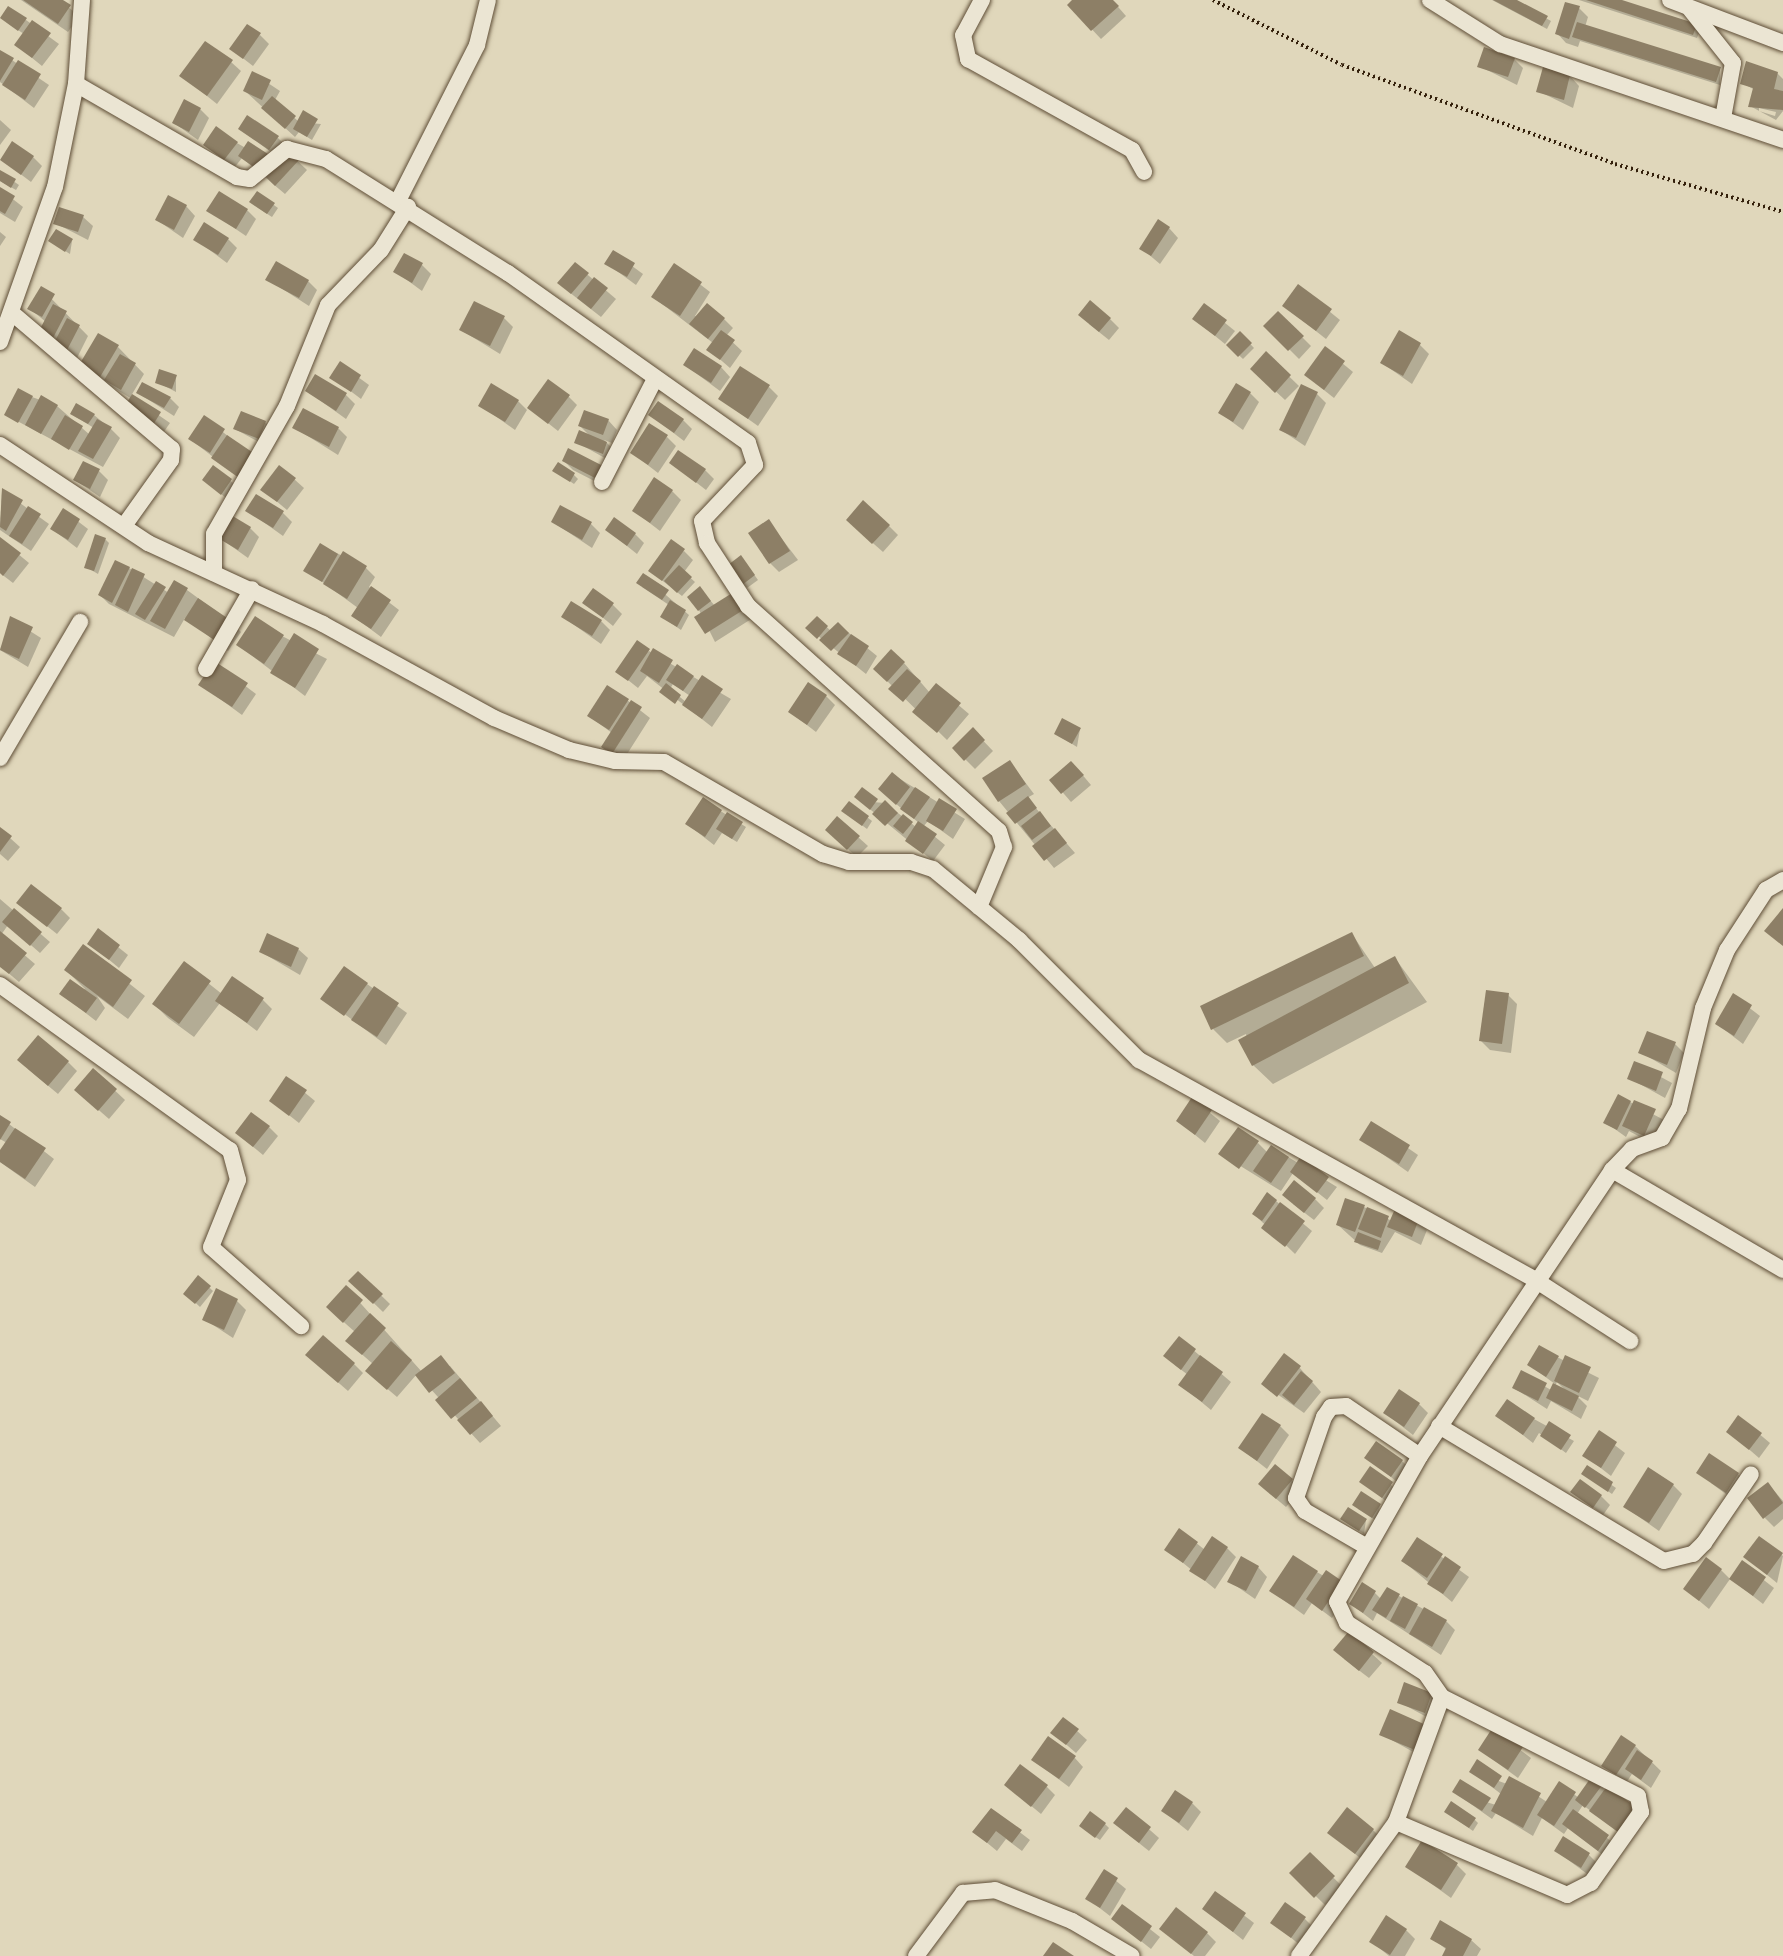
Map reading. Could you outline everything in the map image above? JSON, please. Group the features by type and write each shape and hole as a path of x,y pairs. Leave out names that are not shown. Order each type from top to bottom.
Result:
{"street":[{"path":"0,342 55,187 76,84 82,0"},
{"path":"214,573 214,534 287,407 328,305 381,250 477,45 488,0"},
{"path":"982,0 963,35 968,59 1132,149 1144,172"},
{"path":"1430,0 1500,44 1783,140"},
{"path":"1670,0 1783,43"},
{"path":"1690,9 1733,63 1723,118"},
{"path":"76,84 237,177 250,179 292,148 326,159 403,204 654,381 748,443 754,457 751,472 702,521 707,543 748,606 999,831 1004,847 979,906"},
{"path":"12,313 172,449 172,460 126,523"},
{"path":"602,482 654,381"},
{"path":"0,445 126,523 148,543 253,589 537,738 615,761 664,762 824,854 849,862 911,862 933,869 979,906 1139,1060 1537,1281 1630,1341"},
{"path":"206,669 253,589"},
{"path":"0,758 80,622"},
{"path":"1396,1822 1567,1895 1591,1884 1641,1812 1638,1796 1442,1697 1425,1674 1340,1616 1336,1602 1439,1426 1612,1170 1632,1149 1654,1144 1668,1128 1727,950 1766,890 1783,880"},
{"path":"0,985 230,1150 237,1180 211,1247 301,1326"},
{"path":"1612,1170 1783,1270"},
{"path":"1367,1546 1305,1511 1296,1498 1324,1417 1331,1407 1346,1406 1420,1456"},
{"path":"1439,1426 1664,1561 1693,1554 1751,1474"},
{"path":"1299,1956 1396,1822 1442,1697"},
{"path":"916,1956 963,1893 995,1890 1072,1922 1132,1956"}],"path":[{"path":"1213,0 1342,65 1615,164 1783,212"}],"building":[{"path":"23,0 63,0 71,5 58,24"},
{"path":"1072,0 1113,0 1119,6 1091,31 1067,5"},
{"path":"1493,0 1517,0 1548,16 1542,26"},
{"path":"1586,0 1622,0 1697,24 1693,35"},
{"path":"1565,2 1580,6 1569,39 1555,34"},
{"path":"8,6 27,18 18,31 0,18"},
{"path":"32,20 51,33 32,58 14,45"},
{"path":"1577,22 1721,67 1716,82 1572,37"},
{"path":"247,24 261,33 243,59 229,49"},
{"path":"205,41 233,60 207,96 179,76"},
{"path":"1484,47 1515,58 1508,77 1477,67"},
{"path":"0,50 14,58 0,81"},
{"path":"18,60 41,74 25,100 2,85"},
{"path":"1746,61 1778,72 1774,89 1783,91 1783,110 1748,107 1753,88 1740,84"},
{"path":"1543,67 1570,75 1564,100 1536,92"},
{"path":"252,71 271,80 262,100 243,91"},
{"path":"272,96 296,116 285,129 261,108"},
{"path":"184,99 201,108 189,132 172,123"},
{"path":"303,110 318,119 307,137 293,129"},
{"path":"247,115 279,136 269,150 238,129"},
{"path":"216,126 238,142 224,160 203,145"},
{"path":"12,141 34,156 21,175 0,160"},
{"path":"248,141 268,154 258,170 238,156"},
{"path":"290,151 299,160 275,186 266,177"},
{"path":"0,170 16,179 11,188 0,181"},
{"path":"0,187 15,196 5,214 0,211"},
{"path":"219,191 248,209 236,229 206,211"},
{"path":"257,191 275,203 267,214 249,202"},
{"path":"168,195 187,205 174,230 155,220"},
{"path":"59,207 84,215 78,232 53,224"},
{"path":"1158,219 1170,227 1151,256 1139,249"},
{"path":"204,222 229,238 218,255 193,240"},
{"path":"56,229 73,239 65,252 48,241"},
{"path":"613,250 635,263 627,277 604,264"},
{"path":"404,253 423,263 412,283 393,272"},
{"path":"276,261 309,280 299,298 265,280"},
{"path":"575,262 589,273 571,294 557,283"},
{"path":"674,263 702,282 680,316 651,297"},
{"path":"594,277 608,288 591,309 577,298"},
{"path":"1298,284 1332,309 1316,331 1282,306"},
{"path":"41,286 55,294 42,317 27,309"},
{"path":"1090,300 1111,318 1099,332 1078,315"},
{"path":"474,301 505,316 490,346 459,330"},
{"path":"707,303 725,318 708,339 689,324"},
{"path":"1204,303 1227,320 1215,336 1192,319"},
{"path":"53,304 67,311 53,338 39,331"},
{"path":"1278,311 1304,336 1288,351 1263,326"},
{"path":"67,318 80,325 67,350 54,343"},
{"path":"721,330 735,340 720,360 706,350"},
{"path":"1399,330 1421,343 1403,376 1380,363"},
{"path":"1240,331 1252,343 1238,357 1226,345"},
{"path":"98,333 119,345 100,377 79,365"},
{"path":"1325,346 1345,361 1324,390 1304,375"},
{"path":"694,348 722,366 711,383 683,365"},
{"path":"1266,351 1291,375 1275,393 1250,369"},
{"path":"120,354 136,363 121,390 104,380"},
{"path":"340,361 361,375 351,392 329,378"},
{"path":"740,366 770,385 748,419 718,399"},
{"path":"159,369 177,375 172,389 155,383"},
{"path":"315,374 347,393 336,411 305,391"},
{"path":"548,379 570,395 548,424 527,408"},
{"path":"142,382 171,397 164,408 136,393"},
{"path":"491,383 519,400 505,422 478,406"},
{"path":"1236,383 1251,392 1233,422 1218,413"},
{"path":"1301,384 1318,392 1296,438 1279,430"},
{"path":"18,388 33,396 18,423 4,415"},
{"path":"132,394 161,412 153,425 124,408"},
{"path":"41,395 58,405 41,434 25,425"},
{"path":"658,401 684,419 674,433 648,415"},
{"path":"76,403 95,414 88,424 70,414"},
{"path":"303,408 339,427 329,447 292,428"},
{"path":"584,410 609,419 603,435 578,426"},
{"path":"241,411 266,421 259,439 233,429"},
{"path":"65,415 83,426 69,450 51,439"},
{"path":"204,415 225,429 210,453 188,439"},
{"path":"97,419 112,427 93,459 78,451"},
{"path":"649,423 668,435 648,465 630,453"},
{"path":"579,430 607,442 603,454 574,443"},
{"path":"227,435 255,454 239,478 211,458"},
{"path":"568,448 603,466 597,479 562,461"},
{"path":"678,450 706,469 696,483 669,463"},
{"path":"83,461 100,469 90,489 73,480"},
{"path":"558,462 575,473 570,482 552,471"},
{"path":"213,465 232,479 221,495 202,480"},
{"path":"279,465 296,478 277,502 260,490"},
{"path":"654,477 673,490 650,523 632,511"},
{"path":"2,488 23,500 6,531 0,527"},
{"path":"256,494 284,511 273,528 245,511"},
{"path":"863,500 890,525 872,544 846,520"},
{"path":"560,505 592,522 582,540 551,522"},
{"path":"28,506 41,514 22,544 9,536"},
{"path":"63,508 80,519 68,540 50,529"},
{"path":"231,515 251,527 238,550 218,538"},
{"path":"614,517 636,533 627,546 605,530"},
{"path":"769,519 790,551 769,564 748,533"},
{"path":"95,534 106,538 94,571 84,568"},
{"path":"0,537 21,553 3,576 0,573"},
{"path":"671,539 685,549 662,581 648,571"},
{"path":"320,543 338,554 322,582 303,571"},
{"path":"343,551 367,566 347,599 323,584"},
{"path":"741,555 755,575 742,585 728,565"},
{"path":"115,560 130,567 112,603 98,595"},
{"path":"679,565 692,577 677,593 664,581"},
{"path":"132,568 145,574 128,612 115,605"},
{"path":"643,573 669,590 662,600 636,583"},
{"path":"174,580 188,588 165,629 150,621"},
{"path":"156,581 166,587 145,620 135,614"},
{"path":"371,586 391,600 371,629 351,616"},
{"path":"700,586 711,601 698,611 687,597"},
{"path":"593,588 614,603 603,618 582,603"},
{"path":"737,590 748,607 705,634 694,617"},
{"path":"198,598 233,622 219,643 184,620"},
{"path":"670,600 686,610 677,627 660,617"},
{"path":"571,601 602,620 592,636 561,617"},
{"path":"10,616 33,627 19,659 0,650"},
{"path":"255,616 284,635 264,664 236,645"},
{"path":"817,616 828,626 817,639 805,628"},
{"path":"838,622 849,633 831,651 819,640"},
{"path":"294,633 319,649 295,688 270,673"},
{"path":"851,634 869,646 856,666 837,654"},
{"path":"637,640 650,649 628,681 615,672"},
{"path":"653,648 673,660 659,683 640,671"},
{"path":"891,649 905,662 887,682 873,669"},
{"path":"214,661 248,683 232,707 198,685"},
{"path":"677,664 694,676 683,691 666,680"},
{"path":"907,669 921,681 903,702 888,689"},
{"path":"702,675 723,689 702,719 682,705"},
{"path":"808,682 827,695 807,725 788,712"},
{"path":"666,683 681,695 675,704 659,692"},
{"path":"936,683 961,703 937,733 912,712"},
{"path":"607,685 629,699 609,730 587,716"},
{"path":"631,700 642,707 612,754 601,747"},
{"path":"1062,718 1081,728 1072,744 1054,734"},
{"path":"973,727 985,740 964,761 952,748"},
{"path":"1010,760 1026,784 998,802 982,778"},
{"path":"1071,761 1084,775 1061,794 1049,780"},
{"path":"892,772 910,787 896,805 878,789"},
{"path":"862,787 878,799 870,810 854,797"},
{"path":"915,787 930,797 914,819 900,809"},
{"path":"1028,796 1037,808 1015,824 1006,813"},
{"path":"703,797 722,810 705,837 685,824"},
{"path":"939,798 957,809 943,831 926,821"},
{"path":"885,800 898,813 885,826 872,814"},
{"path":"849,801 869,816 862,826 841,811"},
{"path":"1040,811 1051,826 1032,840 1021,826"},
{"path":"727,812 743,822 732,839 716,829"},
{"path":"903,814 913,822 903,834 893,826"},
{"path":"837,816 860,836 847,850 825,830"},
{"path":"918,821 937,834 923,854 905,841"},
{"path":"0,827 12,836 0,852"},
{"path":"1055,828 1067,843 1044,861 1032,846"},
{"path":"31,884 62,908 47,927 16,903"},
{"path":"14,908 42,932 30,946 2,922"},
{"path":"1783,908 1783,946 1764,931"},
{"path":"98,928 120,945 109,960 87,944"},
{"path":"0,931 27,953 9,974 0,967"},
{"path":"1352,932 1364,956 1211,1030 1200,1006"},
{"path":"267,933 299,948 291,967 259,952"},
{"path":"83,944 132,980 113,1007 64,970"},
{"path":"1395,956 1409,983 1252,1066 1238,1040"},
{"path":"184,961 211,981 179,1024 152,1004"},
{"path":"344,966 368,983 344,1016 320,999"},
{"path":"232,976 264,998 247,1023 215,1001"},
{"path":"70,979 97,998 86,1013 59,994"},
{"path":"374,986 399,1003 377,1037 351,1020"},
{"path":"1486,990 1509,993 1502,1044 1479,1041"},
{"path":"1733,993 1752,1005 1734,1036 1715,1024"},
{"path":"1647,1031 1676,1042 1667,1065 1638,1053"},
{"path":"38,1035 69,1061 48,1086 17,1060"},
{"path":"1634,1061 1663,1072 1656,1091 1627,1079"},
{"path":"93,1068 117,1089 98,1111 74,1090"},
{"path":"286,1076 307,1090 289,1116 269,1101"},
{"path":"1618,1094 1631,1101 1617,1130 1603,1123"},
{"path":"1192,1097 1212,1110 1195,1135 1176,1121"},
{"path":"1634,1100 1656,1109 1644,1136 1622,1126"},
{"path":"251,1112 270,1126 253,1147 235,1133"},
{"path":"0,1115 11,1122 0,1140"},
{"path":"1371,1121 1410,1145 1399,1164 1359,1140"},
{"path":"1238,1127 1259,1141 1239,1169 1218,1154"},
{"path":"15,1128 46,1148 25,1179 0,1162 0,1150"},
{"path":"1271,1145 1289,1157 1271,1183 1253,1171"},
{"path":"1301,1156 1329,1177 1317,1193 1290,1172"},
{"path":"1294,1180 1316,1198 1304,1213 1282,1195"},
{"path":"1267,1192 1277,1200 1262,1221 1252,1214"},
{"path":"1345,1198 1365,1205 1355,1232 1336,1225"},
{"path":"1280,1202 1305,1221 1285,1247 1261,1228"},
{"path":"1367,1207 1389,1216 1381,1238 1358,1229"},
{"path":"1395,1209 1419,1219 1412,1237 1387,1227"},
{"path":"1358,1232 1381,1241 1378,1250 1354,1242"},
{"path":"358,1271 383,1294 373,1304 348,1281"},
{"path":"198,1275 211,1286 195,1304 183,1294"},
{"path":"346,1285 363,1300 343,1323 326,1307"},
{"path":"216,1288 238,1299 224,1330 202,1320"},
{"path":"370,1313 386,1328 362,1355 345,1341"},
{"path":"323,1335 355,1363 338,1383 305,1355"},
{"path":"1179,1336 1196,1349 1181,1370 1163,1356"},
{"path":"391,1341 412,1360 387,1390 365,1371"},
{"path":"1539,1345 1559,1356 1546,1377 1527,1365"},
{"path":"1284,1353 1301,1366 1277,1397 1261,1384"},
{"path":"441,1355 455,1373 429,1393 415,1375"},
{"path":"1200,1355 1223,1372 1202,1402 1178,1385"},
{"path":"1565,1355 1591,1367 1579,1393 1554,1381"},
{"path":"1521,1370 1547,1383 1538,1401 1512,1388"},
{"path":"1301,1371 1313,1381 1294,1405 1282,1395"},
{"path":"460,1378 477,1398 451,1419 435,1400"},
{"path":"1553,1383 1579,1396 1572,1411 1546,1398"},
{"path":"1399,1389 1420,1403 1404,1427 1383,1413"},
{"path":"1507,1399 1535,1418 1523,1435 1495,1416"},
{"path":"481,1401 493,1416 470,1435 457,1420"},
{"path":"1262,1413 1281,1425 1257,1461 1238,1448"},
{"path":"1738,1415 1762,1433 1749,1450 1726,1432"},
{"path":"1549,1421 1571,1435 1561,1450 1540,1436"},
{"path":"1599,1430 1617,1442 1601,1468 1582,1456"},
{"path":"1376,1441 1403,1460 1391,1477 1364,1458"},
{"path":"1709,1453 1739,1473 1726,1493 1696,1473"},
{"path":"1275,1464 1293,1479 1276,1499 1258,1484"},
{"path":"1587,1465 1613,1482 1608,1492 1581,1474"},
{"path":"1370,1466 1393,1482 1382,1498 1359,1482"},
{"path":"1648,1467 1674,1484 1649,1523 1623,1507"},
{"path":"1580,1479 1602,1495 1593,1508 1570,1492"},
{"path":"1768,1482 1783,1503 1763,1519 1747,1498"},
{"path":"1361,1491 1381,1504 1372,1518 1352,1505"},
{"path":"1348,1507 1367,1519 1359,1531 1340,1519"},
{"path":"1179,1528 1198,1542 1183,1563 1164,1550"},
{"path":"1212,1536 1228,1547 1205,1581 1189,1571"},
{"path":"1759,1536 1783,1553 1767,1575 1743,1557"},
{"path":"1417,1537 1443,1554 1427,1578 1401,1561"},
{"path":"1293,1555 1318,1571 1294,1607 1269,1591"},
{"path":"1241,1556 1259,1566 1246,1591 1227,1582"},
{"path":"1445,1556 1461,1567 1443,1594 1427,1584"},
{"path":"1706,1557 1722,1569 1699,1601 1683,1589"},
{"path":"1742,1560 1766,1577 1753,1596 1729,1579"},
{"path":"1326,1570 1342,1581 1322,1611 1306,1599"},
{"path":"1362,1582 1376,1591 1363,1613 1349,1604"},
{"path":"1387,1587 1400,1594 1386,1618 1372,1610"},
{"path":"1403,1596 1418,1604 1405,1629 1390,1621"},
{"path":"1424,1607 1447,1620 1432,1647 1409,1634"},
{"path":"1349,1631 1374,1652 1359,1671 1333,1650"},
{"path":"1404,1682 1432,1693 1425,1713 1397,1703"},
{"path":"1390,1709 1426,1725 1415,1750 1379,1735"},
{"path":"1063,1717 1079,1729 1066,1745 1050,1733"},
{"path":"1493,1727 1523,1747 1508,1770 1478,1750"},
{"path":"1621,1735 1636,1745 1616,1775 1601,1766"},
{"path":"1048,1736 1076,1756 1059,1779 1031,1760"},
{"path":"1637,1750 1653,1761 1641,1780 1625,1769"},
{"path":"1477,1759 1502,1776 1494,1788 1469,1772"},
{"path":"1020,1764 1048,1785 1031,1807 1004,1785"},
{"path":"1509,1776 1541,1793 1523,1828 1491,1811"},
{"path":"1592,1776 1603,1784 1585,1808 1575,1800"},
{"path":"1460,1779 1491,1798 1482,1811 1452,1792"},
{"path":"1559,1781 1576,1792 1554,1826 1537,1815"},
{"path":"1607,1786 1636,1807 1618,1832 1589,1811"},
{"path":"1175,1790 1193,1802 1179,1823 1161,1811"},
{"path":"1451,1801 1476,1818 1469,1828 1444,1812"},
{"path":"1126,1807 1151,1827 1139,1843 1113,1823"},
{"path":"1347,1807 1374,1829 1355,1854 1327,1833"},
{"path":"991,1808 1022,1830 1012,1843 996,1831 987,1843 972,1832"},
{"path":"1573,1809 1609,1835 1598,1851 1562,1824"},
{"path":"1090,1811 1106,1823 1095,1838 1079,1826"},
{"path":"1563,1836 1590,1853 1581,1868 1554,1851"},
{"path":"1422,1840 1458,1863 1441,1890 1405,1867"},
{"path":"1310,1852 1335,1876 1314,1898 1289,1873"},
{"path":"1104,1869 1118,1878 1100,1908 1085,1899"},
{"path":"1215,1891 1246,1913 1233,1932 1202,1909"},
{"path":"1285,1902 1306,1917 1291,1938 1270,1923"},
{"path":"1122,1904 1152,1926 1141,1942 1111,1919"},
{"path":"1176,1907 1208,1932 1191,1954 1159,1929"},
{"path":"1386,1915 1407,1929 1390,1955 1369,1942"},
{"path":"1440,1920 1472,1939 1463,1956 1442,1956 1446,1948 1430,1939"},
{"path":"1053,1942 1074,1956 1043,1956"}]}
